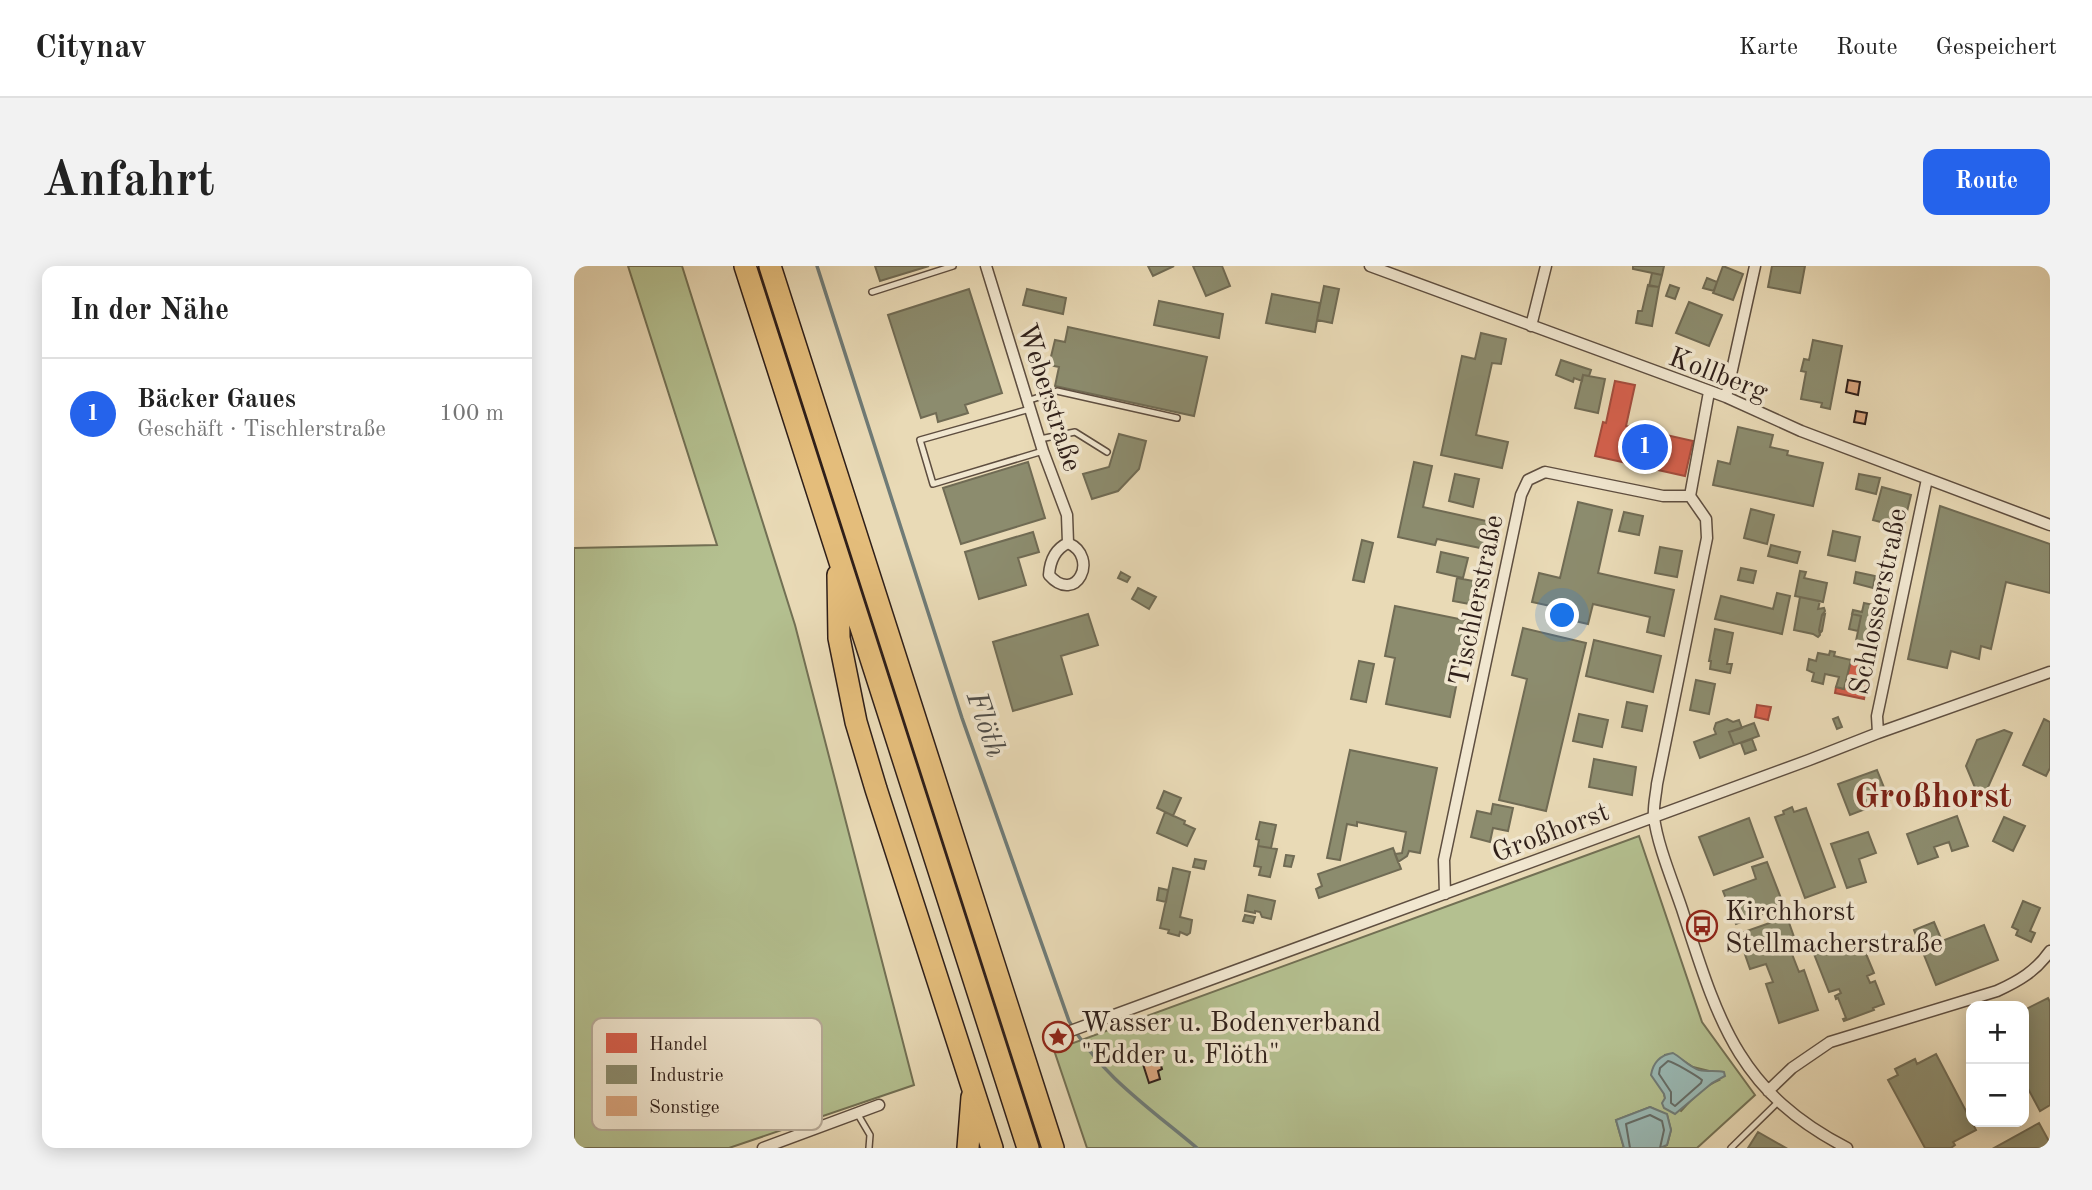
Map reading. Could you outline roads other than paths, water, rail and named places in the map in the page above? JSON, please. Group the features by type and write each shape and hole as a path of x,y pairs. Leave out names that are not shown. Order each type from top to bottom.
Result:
{"highway":[{"path":"745,266 1028,1148"},
{"path":"770,266 1053,1148"},
{"path":"837,551 839,638 856,722 992,1148"},
{"path":"968,1148 972,1084"}],"street":[{"name":"Weberstraße","path":"986,266 1041,445 1067,515 1068,543"},
{"name":"Kollberg","path":"1370,266 1726,397 1927,480 2050,525"},
{"path":"1531,326 1546,266"},
{"path":"1726,397 1755,266"},
{"path":"1709,392 1690,496 1706,519 1707,538 1657,784 1654,816 1710,997 1734,1045 1744,1062 1778,1102 1819,1134 1847,1148"},
{"name":"Tischlerstraße","path":"1445,894 1444,860 1521,495 1528,480 1545,472 1663,496 1690,496"},
{"name":"Schlosserstraße","path":"1878,733 1877,716 1927,480"},
{"name":"Großhorst","path":"1066,1032 2050,672"},
{"path":"1768,1091 1792,1068 1830,1042 1997,991 2020,981 2040,965 2050,951"},
{"path":"822,1126 879,1105"},
{"path":"763,1148 811,1130"}],"lane":[{"path":"872,292 953,266"},
{"path":"1107,452 1075,432 933,484 920,440 1029,405 1057,391 1177,418"},
{"path":"1731,1148 1778,1102"},
{"path":"857,1113 870,1135 869,1148"}],"water":[{"path":"1673,1053 1695,1069 1724,1072 1725,1076 1712,1083 1675,1114 1664,1108 1664,1094 1651,1075 1658,1060"},
{"path":"1650,1107 1667,1114 1671,1130 1667,1145 1660,1148 1624,1148 1616,1120"}],"waterway":[{"name":"Flöth","path":"817,266 962,718 1069,1021 1095,1058 1111,1074 1197,1148"}],"place":[{"name":"Bäcker Gaues","path":"1645,447"},
{"name":"Kirchhorst Stellmacherstraße","path":"1702,926"},
{"name":"Wasser u. Bodenverband \"Edder u. Flöth\"","path":"1058,1037"}],"district":[{"name":"Großhorst","path":"1933,795"}]}
